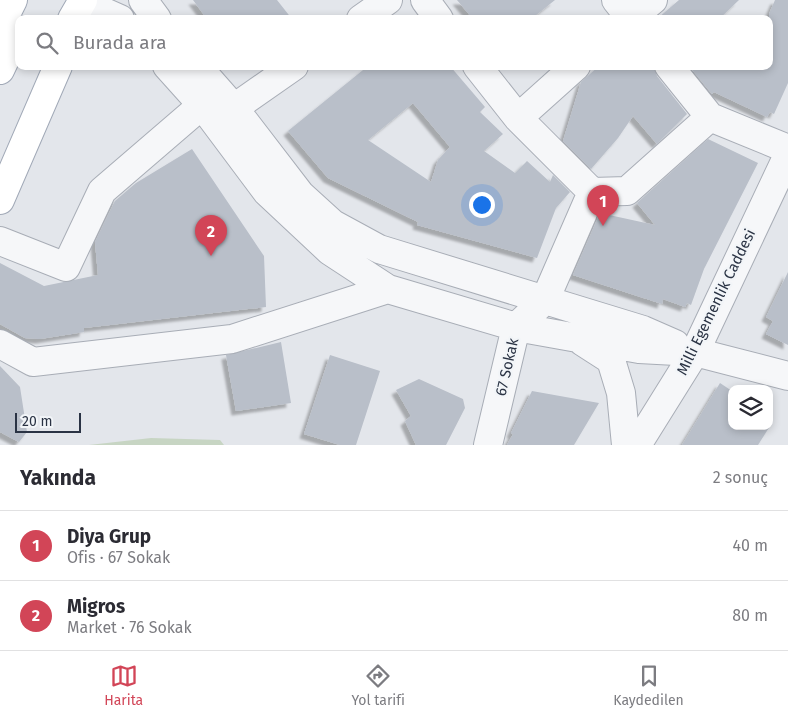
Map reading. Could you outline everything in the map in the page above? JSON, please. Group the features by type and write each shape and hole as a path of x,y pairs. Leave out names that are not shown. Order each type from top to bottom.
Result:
{"main road":[{"path":"0,26 13,0"},
{"path":"26,15 33,0"},
{"path":"0,70 15,38"},
{"path":"0,151 44,70"},
{"path":"0,200 56,70"}],"street":[{"path":"143,0 154,15"},
{"path":"367,15 388,0"},
{"path":"425,0 437,15"},
{"path":"616,0 627,15"},
{"path":"635,15 653,0"},
{"path":"80,11 102,11 111,15"},
{"path":"171,70 202,105 267,192 330,251 388,289 516,327 639,349 695,352"},
{"path":"201,70 234,108 300,194 333,224 379,249 642,330 695,352 788,376"},
{"path":"0,241 66,266 102,190 202,105 234,108 288,70"},
{"path":"480,70 518,118 592,192 627,191 710,117"},
{"path":"518,118 572,70"},
{"path":"672,70 710,117 788,149"},
{"name":"Milli Egemenlik Caddesi","path":"637,445 695,352 788,155"},
{"path":"545,300 592,192"},
{"path":"0,344 33,362 232,338 388,289"},
{"name":"67 Sokak","path":"488,445 516,327 545,300"},
{"path":"575,338 611,360 621,393 626,445"}],"green space":[{"path":"151,438 220,440 224,445 89,445"}],"building":[{"path":"193,0 277,0 289,15 204,15"},
{"path":"457,0 555,0 536,15 470,15"},
{"path":"679,0 739,0 723,15 662,15"},
{"path":"775,0 788,0 788,83 774,114 770,112 767,117 714,92 712,94 692,70 773,70 773,15 769,14"},
{"path":"363,70 453,70 485,107 480,112 503,134 484,151 515,173 527,161 550,182 553,175 570,192 556,208 537,258 417,225 418,222 328,178 288,131","holes":["413,103 450,147 438,160 431,182 368,140"]},
{"path":"594,70 655,70 657,76 687,114 657,144 633,116 618,138 591,169 563,141 581,82"},
{"path":"708,139 758,163 704,269 691,305 687,303 685,307 663,299 662,304 573,275 600,213 655,225 637,203"},
{"path":"192,149 264,256 266,307 84,328 84,332 40,339 25,338 0,324 0,263 44,286 98,275 95,242 115,201 136,183"},
{"path":"788,272 788,345 766,334 773,321 766,317"},
{"path":"281,342 291,403 236,411 226,355"},
{"path":"330,355 380,371 356,445 340,445 304,434"},
{"path":"0,366 20,387 27,432 19,442 0,432"},
{"path":"419,379 463,399 465,408 446,445 416,445 405,421 411,416 396,390"},
{"path":"720,383 728,388 728,430 767,430 758,445 682,445"},
{"path":"532,391 599,403 574,445 507,445"}],"place":[{"name":"Diya Grup","path":"603,226"},
{"name":"Migros","path":"211,256"}]}
